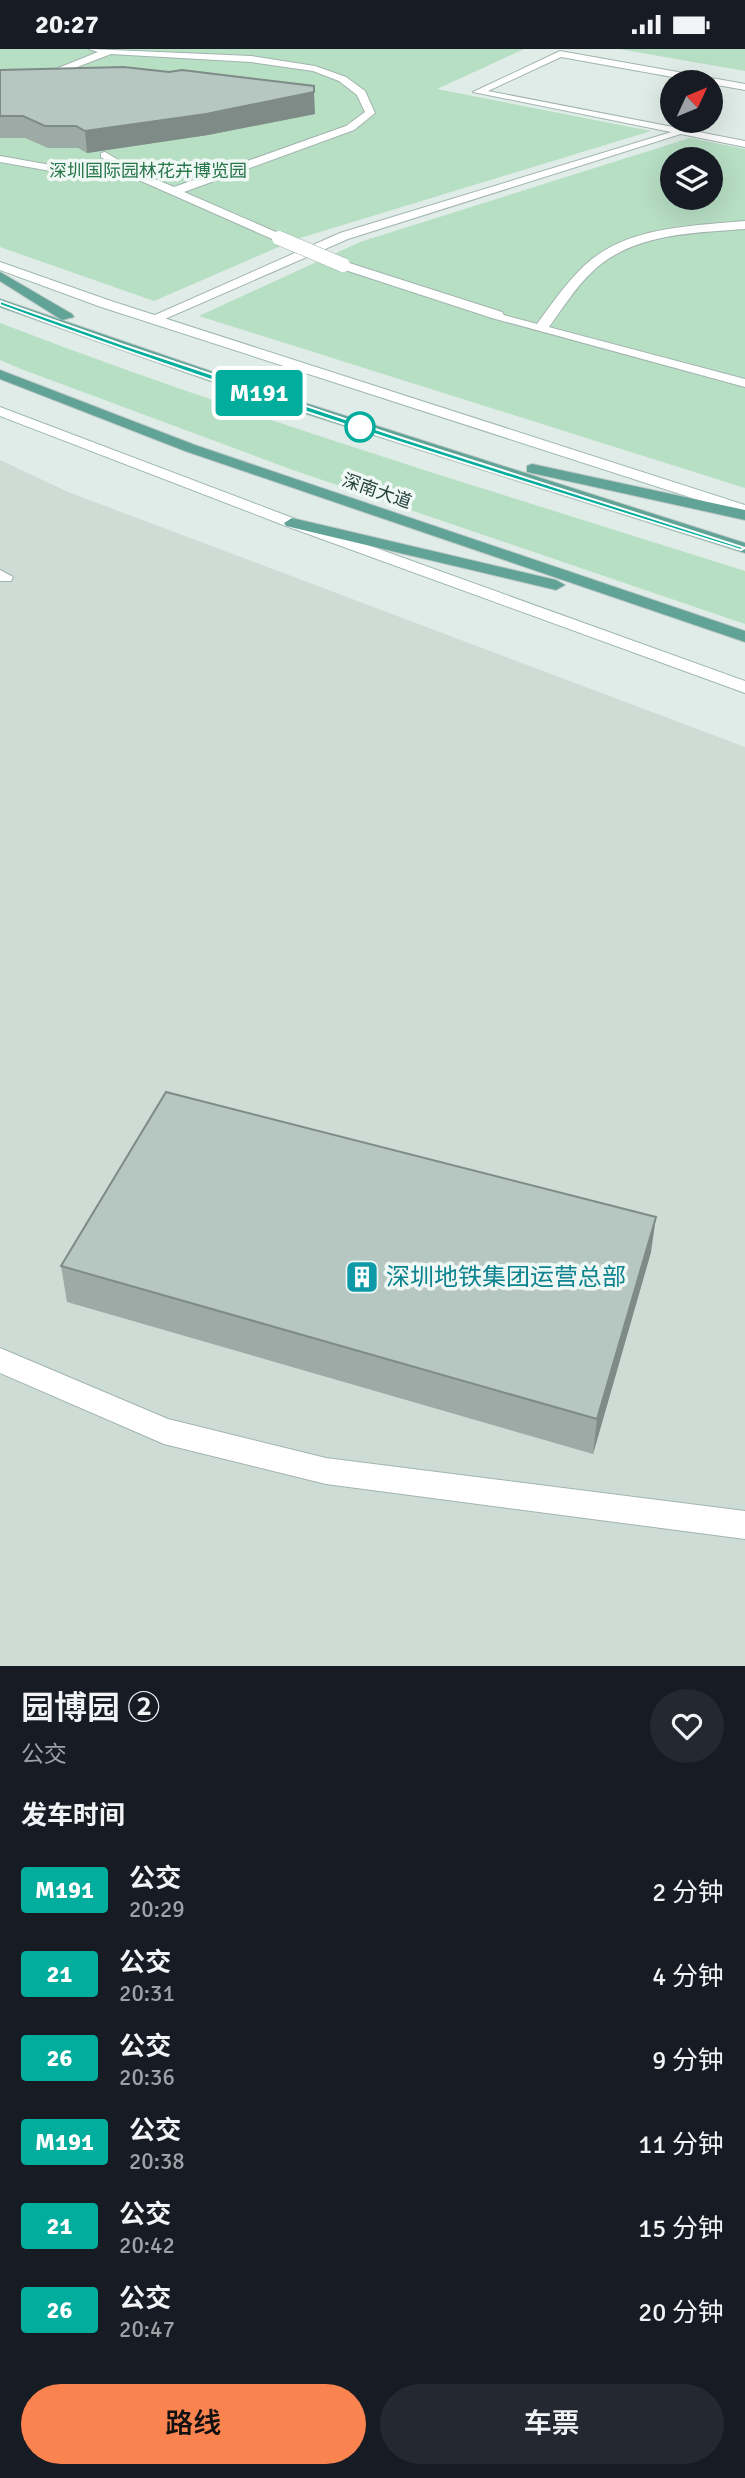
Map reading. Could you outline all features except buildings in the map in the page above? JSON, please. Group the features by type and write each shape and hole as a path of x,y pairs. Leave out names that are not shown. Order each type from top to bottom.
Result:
{"main road":[{"path":"94,49 295,63 334,76 361,93 369,104 370,113 364,121 340,133 172,192"},
{"path":"264,60 269,49"},
{"path":"0,85 43,78 110,51"},
{"path":"660,72 560,54 478,92 660,128"},
{"path":"723,83 745,87"},
{"path":"153,319 345,236 679,133"},
{"path":"687,133 745,144"},
{"path":"105,155 134,174 172,192 343,265 541,328 745,383"},
{"path":"0,159 79,173 134,174"},
{"path":"541,328 597,261 622,247 696,229 745,225"},
{"path":"0,265 153,319 745,510"},
{"path":"0,276 120,347"},
{"path":"0,303 120,347 395,439 745,548"},
{"name":"深南大道","path":"0,374 190,448 745,638"},
{"path":"0,411 292,523 745,687"},
{"path":"395,439 745,515"},
{"path":"292,523 370,544 677,614"},
{"path":"0,1360 164,1431 326,1471 745,1525"}],"shaded area":[{"name":"深圳地铁集团运营总部","path":"0,460 68,492 745,747 745,1666 0,1666"}],"green space":[{"name":"深圳国际园林花卉博览园","path":"0,49 524,49 437,89 651,131 297,239 154,301 0,247"},
{"path":"619,49 745,49 745,71"},
{"path":"690,138 745,149 745,488 199,316 360,242 660,147 660,210 723,210 723,147 661,147"},
{"path":"0,323 277,422 745,571 745,624 290,469 21,369 0,360"}],"bus line":[{"name":"M191","path":"0,303 120,347 395,439 745,548"}],"place":[{"name":"深圳地铁集团运营总部","path":"362,1277"}]}
